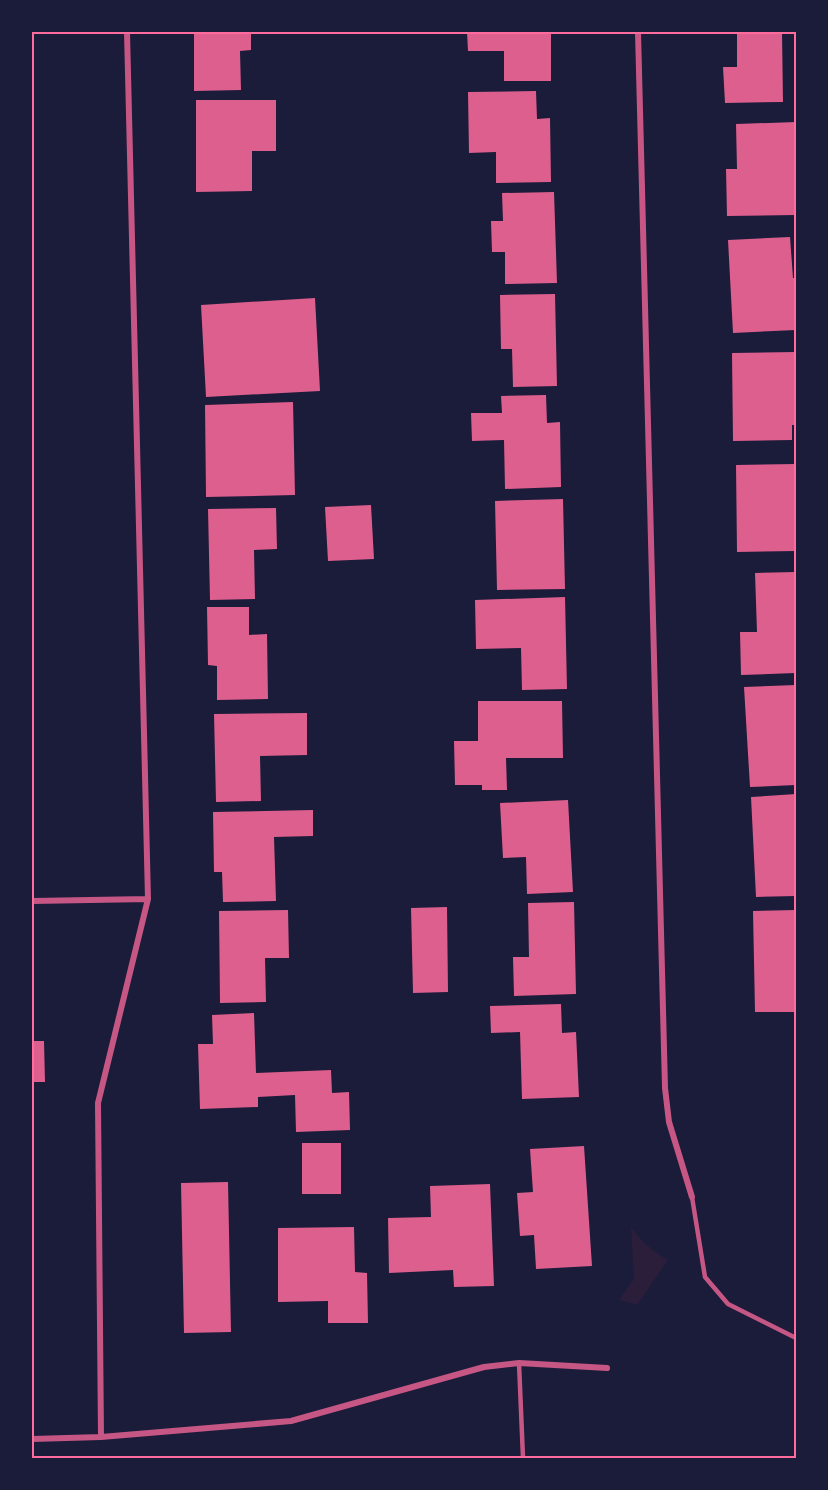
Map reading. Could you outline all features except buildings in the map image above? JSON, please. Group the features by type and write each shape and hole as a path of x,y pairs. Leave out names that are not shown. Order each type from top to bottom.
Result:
{"street":[{"path":"101,1437 98,1103 148,899 127,32"},
{"path":"639,32 664,1088 669,1122 692,1197"},
{"path":"32,901 148,899"},
{"path":"32,1439 101,1437 291,1420 484,1367 519,1363 608,1368"}],"lane":[{"path":"692,1197 705,1277 728,1304 796,1338"},
{"path":"519,1363 523,1458"}],"shaded area":[{"path":"631,1227 648,1246 668,1260 637,1305 619,1300 634,1279"}]}
